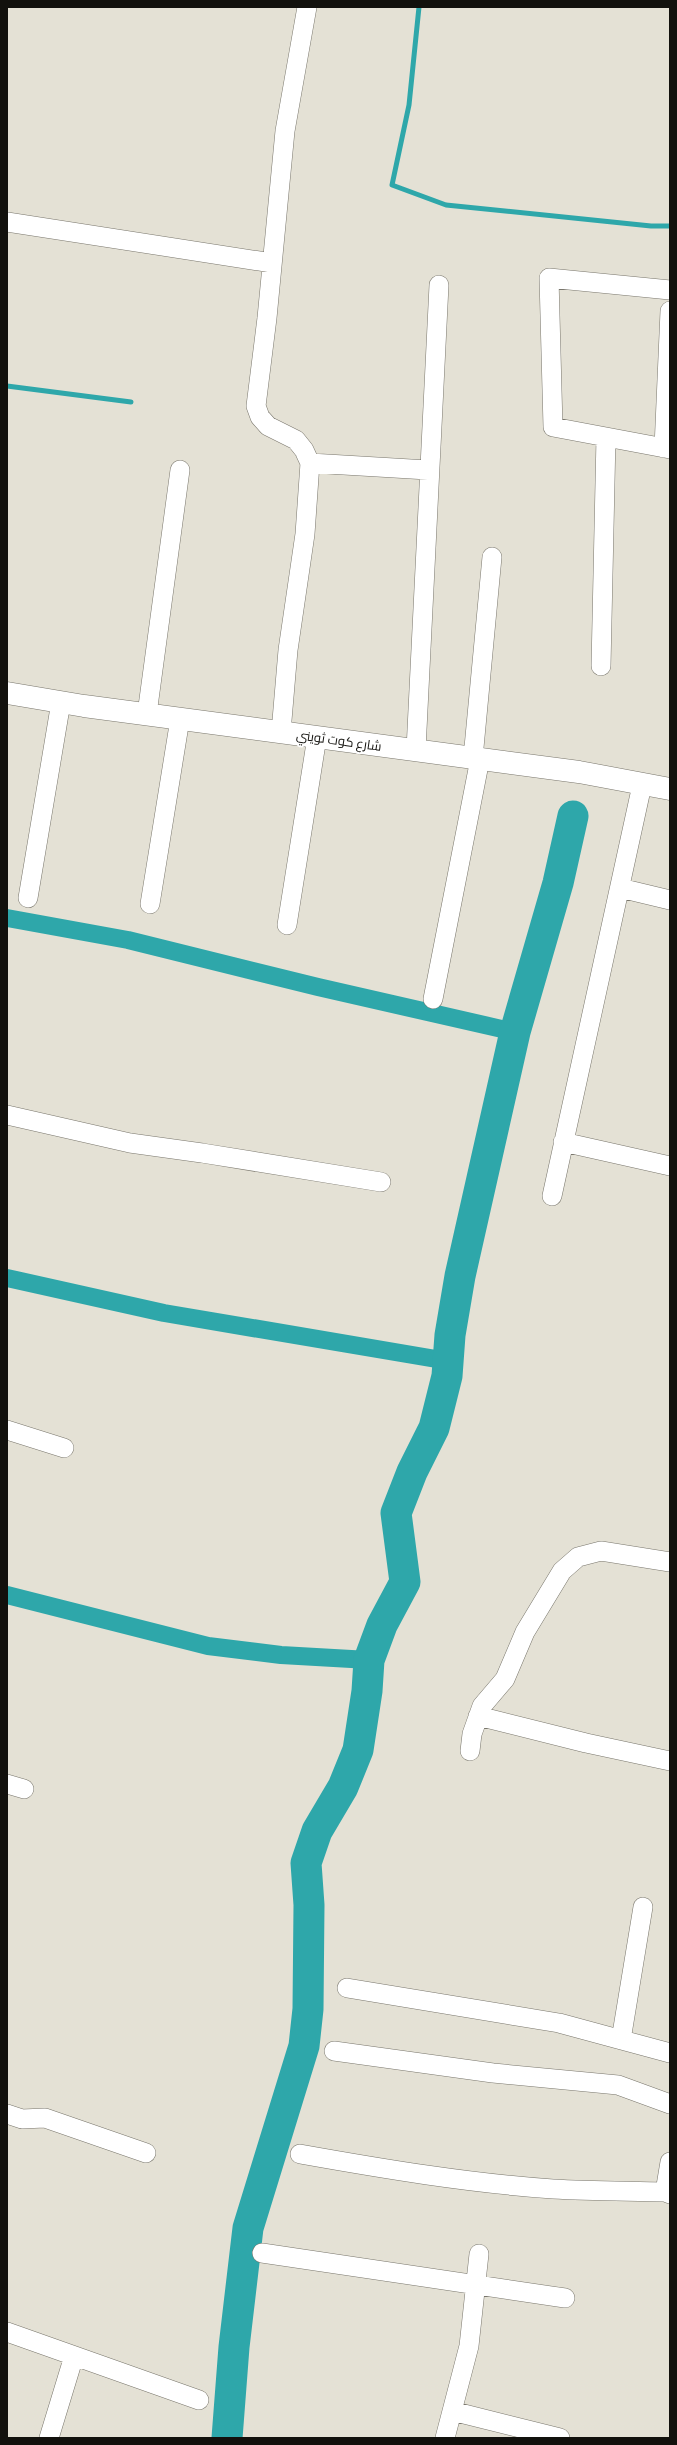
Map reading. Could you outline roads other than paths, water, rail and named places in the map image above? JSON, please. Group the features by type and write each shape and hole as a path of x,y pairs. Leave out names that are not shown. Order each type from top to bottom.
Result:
{"main road":[{"name":"شارع كوت ثويني","path":"7,693 180,719 579,772 642,785 670,789"}],"street":[{"path":"281,732 288,650 305,534 310,463 304,450 296,440 268,426 260,417 256,406 285,131 307,7"},
{"path":"7,222 272,263"},
{"path":"670,290 549,278 553,427 667,449 670,311"},
{"path":"416,750 428,470 439,285"},
{"path":"601,666 606,437"},
{"path":"310,463 428,470"},
{"path":"147,714 180,470"},
{"path":"433,999 477,758 492,557"},
{"path":"28,898 60,702"},
{"path":"150,904 180,719"},
{"path":"287,925 317,737"},
{"path":"552,1196 642,785"},
{"path":"620,888 670,900"},
{"path":"7,1115 130,1143 381,1182"},
{"path":"563,1142 670,1166"},
{"path":"7,1430 64,1448"},
{"path":"470,1751 478,1716 482,1706 505,1679 525,1632 562,1571 578,1558 601,1551 670,1562"},
{"path":"478,1716 586,1743 670,1761"},
{"path":"621,2040 643,1907"},
{"path":"347,1988 559,2023 670,2053"},
{"path":"334,2051 493,2073 618,2085 670,2104"},
{"path":"7,2114 22,2119 45,2118 146,2153"},
{"path":"300,2154 404,2172 493,2183 554,2189 668,2193 670,2162"},
{"path":"262,2253 565,2298"},
{"path":"445,2438 469,2346 479,2254"},
{"path":"7,2332 199,2400"},
{"path":"49,2438 74,2356"},
{"path":"452,2411 560,2438"}],"waterway":[{"path":"419,7 409,105 392,185 446,205 651,226 670,226"},
{"path":"7,386 131,402"},
{"path":"227,2438 234,2347 248,2228 304,2046 308,2009 309,1905 306,1863 317,1831 343,1787 358,1750 367,1691 369,1660 382,1625 405,1582 396,1513 412,1472 434,1428 447,1376 450,1335 460,1276 515,1032 558,883 573,816"},
{"path":"7,918 128,940 318,987 515,1032"},
{"path":"7,1278 164,1313 448,1361"},
{"path":"7,1595 208,1646 281,1655 369,1660"}]}
